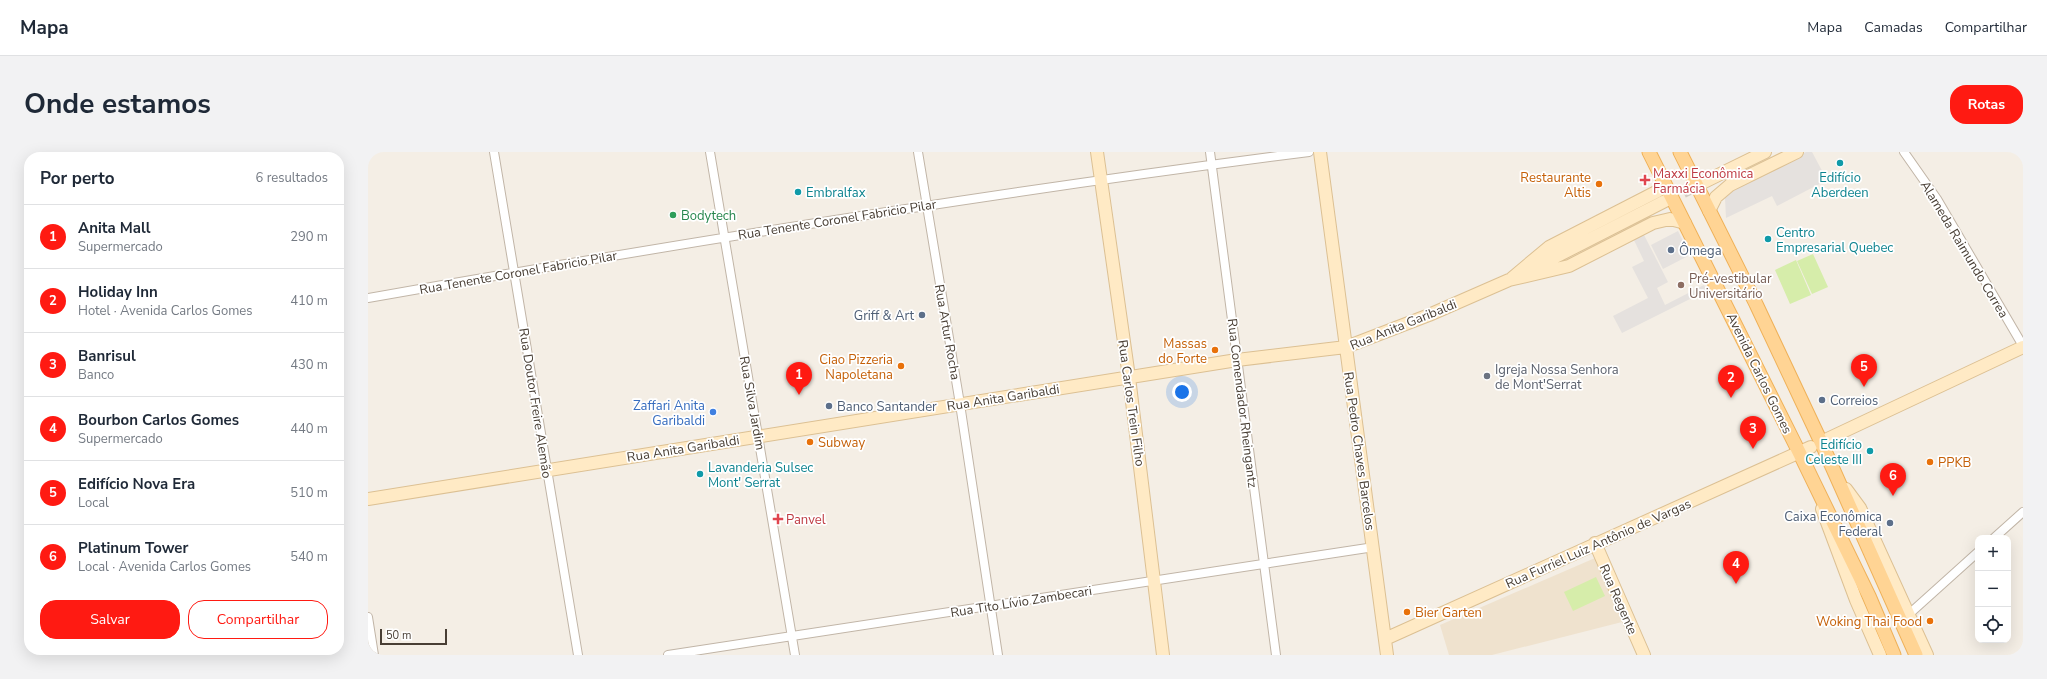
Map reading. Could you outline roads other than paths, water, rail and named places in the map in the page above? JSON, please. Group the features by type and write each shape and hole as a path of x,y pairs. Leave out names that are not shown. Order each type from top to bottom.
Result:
{"main road":[{"name":"Rua Carlos Trein Filho","path":"1097,152 1129,377 1163,655"},
{"name":"Rua Pedro Chaves Barcelos","path":"1320,152 1374,547 1387,655"},
{"name":"Avenida Carlos Gomes","path":"1649,152 1685,223 1810,447 1838,479 1860,508 1927,655"},
{"name":"Avenida Carlos Gomes","path":"1680,152 1698,180 1709,211 1810,447 1815,487 1826,521 1880,655"},
{"path":"1698,180 1752,152"},
{"path":"1698,180 1765,152"},
{"path":"1709,211 1716,197 1730,185 1796,152"},
{"name":"Rua Anita Garibaldi","path":"1510,280 1549,247 1665,186"},
{"path":"1510,280 1667,200"},
{"name":"Rua Anita Garibaldi","path":"368,499 1238,360 1346,347 1429,315 1510,280 1569,266 1652,223 1670,219 1685,223"},
{"name":"Rua Furriel Luiz Antônio de Vargas","path":"1386,639 1595,543 1810,447 2023,346"},
{"name":"Avenida Carlos Gomes","path":"1838,479 1886,591 1916,655"},
{"name":"Avenida Carlos Gomes","path":"1815,487 1869,596 1894,655"},
{"name":"Rua Regente","path":"1595,543 1644,655"}],"street":[{"name":"Rua Doutor Freire Alemão","path":"494,152 578,655"},
{"name":"Rua Silva Jardim","path":"710,152 795,655"},
{"name":"Rua Artur Rocha","path":"918,152 960,404 998,655"},
{"name":"Rua Comendador Rheingantz","path":"1210,152 1276,655"},
{"name":"Rua Tenente Coronel Fabricio Pilar","path":"368,298 725,237 1212,164 1309,152"},
{"name":"Alameda Raimundo Correa","path":"1904,152 1937,199 2023,346"},
{"path":"1997,535 2023,512"},
{"name":"Rua Tito Lívio Zambecari","path":"668,655 1374,547"},
{"path":"1908,615 1975,555"},
{"path":"368,617 374,655"}],"tunnel":[{"path":"1667,200 1704,182"}],"place":[{"name":"Edifício Aberdeen","path":"1840,163"},
{"name":"Maxxi Econômica Farmácia","path":"1645,180"},
{"name":"Restaurante Altis","path":"1599,184"},
{"name":"Embralfax","path":"798,192"},
{"name":"Bodytech","path":"673,215"},
{"name":"Centro Empresarial Quebec","path":"1768,239"},
{"name":"Ômega","path":"1671,250"},
{"name":"Pré-vestibular Universitário","path":"1681,285"},
{"name":"Griff & Art","path":"922,315"},
{"name":"Massas do Forte","path":"1215,350"},
{"name":"Ciao Pizzeria Napoletana","path":"901,366"},
{"name":"Igreja Nossa Senhora de Mont'Serrat","path":"1487,376"},
{"name":"Edifício Nova Era","path":"1864,387"},
{"name":"Anita Mall","path":"799,395"},
{"name":"Holiday Inn","path":"1731,398"},
{"name":"Correios","path":"1822,400"},
{"name":"Banco Santander","path":"829,406"},
{"name":"Zaffari Anita Garibaldi","path":"713,412"},
{"name":"Subway","path":"810,442"},
{"name":"Banrisul","path":"1753,449"},
{"name":"Edifício Celeste III","path":"1870,451"},
{"name":"PPKB","path":"1930,462"},
{"name":"Lavanderia Sulsec Mont' Serrat","path":"700,474"},
{"name":"Platinum Tower","path":"1893,496"},
{"name":"Panvel","path":"778,519"},
{"name":"Caixa Econômica Federal","path":"1890,523"},
{"name":"Bourbon Carlos Gomes","path":"1736,584"},
{"name":"Bier Garten","path":"1407,612"},
{"name":"Woking Thai Food","path":"1930,621"}]}
